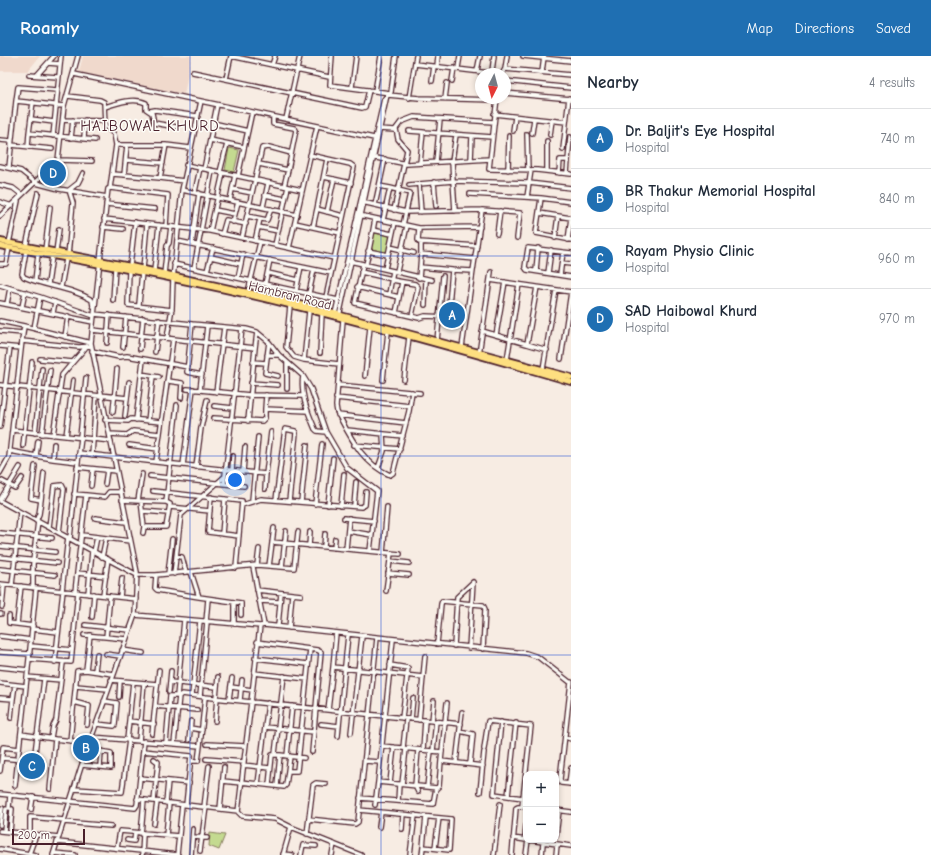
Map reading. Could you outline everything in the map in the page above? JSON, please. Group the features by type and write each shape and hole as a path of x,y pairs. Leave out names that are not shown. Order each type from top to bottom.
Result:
{"main road":[{"name":"Hambran Road","path":"0,241 38,254 67,257 130,268 338,317 437,341 571,377"},
{"name":"Hambran Road","path":"0,246 9,245"},
{"name":"Hambran Road","path":"26,249 56,252 67,257"},
{"name":"Hambran Road","path":"100,263 116,268 130,268"},
{"name":"Hambran Road","path":"142,271 154,272 173,278 248,292 388,332 462,347 571,382"}],"street":[{"path":"37,75 54,56"},
{"path":"53,136 61,56"},
{"path":"0,216 36,183 58,160 62,137 64,106 78,56"},
{"path":"226,79 231,56 249,58 272,65 329,77"},
{"path":"272,65 274,56"},
{"path":"286,119 298,71 300,56"},
{"path":"332,56 329,77 330,85 369,90 409,98 475,99"},
{"path":"352,88 356,56"},
{"path":"375,91 381,56"},
{"path":"338,317 378,129 388,94 396,56"},
{"path":"409,98 416,56"},
{"path":"432,81 438,56"},
{"path":"452,81 460,56"},
{"path":"478,68 480,56"},
{"path":"492,68 494,56"},
{"path":"505,68 507,56"},
{"path":"523,56 571,61"},
{"path":"542,72 544,57"},
{"path":"48,63 60,64"},
{"path":"415,64 475,71"},
{"path":"511,69 571,75"},
{"path":"193,72 363,108 365,107 369,90"},
{"path":"74,74 374,138"},
{"path":"29,75 58,77"},
{"path":"511,82 571,88"},
{"path":"445,99 447,83"},
{"path":"9,167 18,87 57,90"},
{"path":"511,93 570,98 563,149"},
{"path":"68,96 100,100 104,102 106,127 115,136 116,145 113,174 110,188 108,189 90,345 99,396 110,434 137,575 135,615 113,674 53,854 75,855"},
{"path":"105,107 139,100 145,102 146,108 150,111 155,124 176,127"},
{"path":"16,101 64,106"},
{"path":"28,147 32,102"},
{"path":"167,338 172,312 174,264 182,190 186,165 201,102"},
{"path":"495,104 489,169 491,170 529,170 569,174 568,160 570,137"},
{"path":"192,244 197,193 217,105"},
{"path":"150,111 155,110 198,116"},
{"path":"230,200 252,112"},
{"path":"494,114 566,122"},
{"path":"273,117 273,124 296,130 288,170 283,212 275,245"},
{"path":"394,210 405,164 406,148 398,139 396,129 401,122 414,117 494,122"},
{"path":"514,131 515,117"},
{"path":"31,119 54,122"},
{"path":"436,162 440,119"},
{"path":"532,133 534,119"},
{"path":"63,120 105,121"},
{"path":"71,138 73,120"},
{"path":"84,139 86,120"},
{"path":"550,135 552,120"},
{"path":"213,123 248,131"},
{"path":"290,248 317,126"},
{"path":"378,129 396,129"},
{"path":"372,157 374,138 378,129"},
{"path":"409,131 492,137"},
{"path":"420,163 423,132"},
{"path":"29,133 95,140"},
{"path":"527,134 529,170 527,197"},
{"path":"456,135 452,161 456,211"},
{"path":"471,160 472,136"},
{"path":"508,170 509,136"},
{"path":"0,140 28,147 52,149"},
{"path":"210,140 244,147"},
{"path":"547,141 547,171"},
{"path":"210,231 227,144"},
{"path":"116,145 166,145 190,148"},
{"path":"124,175 127,145"},
{"path":"160,178 166,145"},
{"path":"242,238 264,146 291,153"},
{"path":"310,156 353,165 351,183 326,297"},
{"path":"372,157 405,164 490,159"},
{"path":"313,227 327,159"},
{"path":"375,205 384,159"},
{"path":"58,160 92,161"},
{"path":"126,160 163,163"},
{"path":"559,172 560,160 568,160"},
{"path":"259,164 288,170"},
{"path":"186,165 302,190"},
{"path":"0,166 21,171 36,183 107,197"},
{"path":"194,268 212,170"},
{"path":"69,190 79,182 83,173"},
{"path":"113,174 184,181"},
{"path":"324,177 351,183"},
{"path":"327,212 334,179"},
{"path":"409,184 453,181 529,183 571,188"},
{"path":"434,182 436,206"},
{"path":"263,207 268,183"},
{"path":"419,184 421,212"},
{"path":"0,185 13,188 22,195"},
{"path":"379,186 398,189 410,193 406,212 402,250 388,294"},
{"path":"110,188 168,195 166,226"},
{"path":"383,220 390,188"},
{"path":"232,189 252,193"},
{"path":"61,287 67,257 73,203 69,190"},
{"path":"182,190 297,215"},
{"path":"38,193 26,249 23,276 35,281 61,287 94,302"},
{"path":"265,194 285,199"},
{"path":"470,194 541,198 571,202"},
{"path":"539,213 571,218 569,240 536,233 541,198"},
{"path":"0,264 7,263 18,200"},
{"path":"0,202 12,206"},
{"path":"233,222 238,202"},
{"path":"362,202 406,212 482,210 520,213 517,238"},
{"path":"106,204 154,208"},
{"path":"45,250 50,207"},
{"path":"247,216 268,220 271,209"},
{"path":"214,210 235,214"},
{"path":"317,210 344,216"},
{"path":"462,347 482,210"},
{"path":"497,234 500,211"},
{"path":"222,234 227,212"},
{"path":"359,215 419,228 480,227"},
{"path":"555,238 558,216"},
{"path":"104,219 202,229 334,258"},
{"path":"248,292 256,257 260,219"},
{"path":"375,219 368,251 357,287 356,304 412,316 447,318 449,316 452,270"},
{"path":"226,220 246,224"},
{"path":"135,222 128,305 172,312"},
{"path":"295,223 340,233"},
{"path":"385,269 395,223"},
{"path":"140,304 147,224"},
{"path":"154,272 159,225"},
{"path":"164,274 171,226"},
{"path":"103,227 123,229"},
{"path":"258,228 278,232"},
{"path":"419,228 418,240 421,243 419,278"},
{"path":"56,252 58,229"},
{"path":"373,230 392,234"},
{"path":"177,241 331,273"},
{"path":"421,243 477,246"},
{"path":"390,247 414,253"},
{"path":"207,271 213,248"},
{"path":"536,271 538,248"},
{"path":"571,253 538,248 527,249 525,267 527,270 571,277"},
{"path":"548,273 551,250"},
{"path":"368,251 388,255"},
{"path":"560,275 563,252"},
{"path":"35,281 38,254"},
{"path":"238,278 243,254"},
{"path":"421,254 475,259"},
{"path":"48,284 52,256"},
{"path":"211,257 241,264"},
{"path":"265,284 270,260"},
{"path":"349,261 410,274 426,280 432,280"},
{"path":"349,261 338,300 340,364 336,406 338,416 354,445 361,454 388,474 392,474 400,449 412,392"},
{"path":"562,263 571,264"},
{"path":"174,264 338,300"},
{"path":"296,290 301,267"},
{"path":"420,267 473,271"},
{"path":"113,300 116,268"},
{"path":"309,293 314,270"},
{"path":"361,272 415,284 418,287 412,316"},
{"path":"479,353 491,272"},
{"path":"268,273 298,280"},
{"path":"437,341 443,276"},
{"path":"425,305 426,280"},
{"path":"490,280 571,292 569,316 561,359"},
{"path":"396,313 402,282"},
{"path":"496,335 505,282"},
{"path":"507,360 520,284"},
{"path":"0,285 93,314 143,318 207,326 242,328 257,332 269,342 287,363 303,376 311,389 326,432 347,468 376,490 370,551"},
{"path":"357,287 400,297"},
{"path":"528,344 537,287"},
{"path":"7,304 10,288"},
{"path":"542,369 556,290"},
{"path":"22,307 25,292"},
{"path":"34,328 40,297"},
{"path":"53,313 55,302"},
{"path":"0,303 93,322"},
{"path":"290,306 286,347 294,357 304,360 340,364"},
{"path":"304,360 309,311"},
{"path":"320,353 322,314"},
{"path":"106,343 109,315"},
{"path":"65,337 68,316"},
{"path":"123,347 126,317"},
{"path":"140,349 143,318"},
{"path":"155,352 159,320"},
{"path":"0,321 34,328 90,345"},
{"path":"192,324 188,373 202,375"},
{"path":"0,473 9,457 10,451 24,326"},
{"path":"200,390 207,326"},
{"path":"216,392 224,327"},
{"path":"365,376 370,327"},
{"path":"224,484 242,328"},
{"path":"92,330 255,348"},
{"path":"0,331 23,333"},
{"path":"482,331 546,350"},
{"path":"248,421 257,332"},
{"path":"383,380 388,332"},
{"path":"404,380 409,337"},
{"path":"156,462 173,339"},
{"path":"22,341 90,345"},
{"path":"269,342 266,374 278,376"},
{"path":"53,435 62,375 72,362 90,345"},
{"path":"0,346 21,348"},
{"path":"0,427 10,347"},
{"path":"92,351 118,357 188,367"},
{"path":"267,355 279,355"},
{"path":"40,359 72,362"},
{"path":"136,420 143,360"},
{"path":"23,446 32,362"},
{"path":"253,362 266,363"},
{"path":"286,389 287,363"},
{"path":"35,433 42,369"},
{"path":"113,412 117,369"},
{"path":"42,434 50,370"},
{"path":"141,374 159,377"},
{"path":"148,421 153,376"},
{"path":"303,376 301,387 308,411 316,430 326,432"},
{"path":"55,662 86,378"},
{"path":"66,436 73,380"},
{"path":"168,381 182,383 181,398"},
{"path":"125,416 129,382"},
{"path":"251,383 278,385"},
{"path":"0,385 72,394 127,398"},
{"path":"338,385 420,393"},
{"path":"187,389 250,395 303,396"},
{"path":"183,465 193,389"},
{"path":"213,418 263,421 266,395"},
{"path":"92,455 99,396"},
{"path":"336,398 410,406"},
{"path":"196,467 201,428 207,400"},
{"path":"166,502 177,405"},
{"path":"214,406 233,408"},
{"path":"265,409 308,411"},
{"path":"338,416 406,423"},
{"path":"105,420 128,421 130,419 161,422"},
{"path":"276,500 285,429 296,432 289,501"},
{"path":"12,430 111,441"},
{"path":"346,430 403,436"},
{"path":"110,434 127,435 133,431 160,434"},
{"path":"265,489 271,432"},
{"path":"378,468 384,448 383,434"},
{"path":"252,500 258,437"},
{"path":"36,456 38,441"},
{"path":"53,459 54,444"},
{"path":"315,504 322,444"},
{"path":"301,502 307,445"},
{"path":"354,445 400,449"},
{"path":"129,446 158,449"},
{"path":"243,472 245,447"},
{"path":"10,451 78,462"},
{"path":"79,453 266,474"},
{"path":"232,471 233,456"},
{"path":"328,505 333,458"},
{"path":"35,466 31,498 41,500"},
{"path":"20,467 0,501 137,575 174,574 253,567 257,565 294,567 298,532"},
{"path":"77,467 116,471"},
{"path":"91,486 93,469"},
{"path":"105,484 107,470"},
{"path":"15,786 31,646 35,536 44,473"},
{"path":"142,474 140,501 143,511 143,533"},
{"path":"341,506 344,474"},
{"path":"150,476 244,486"},
{"path":"174,574 181,515 190,509 224,476"},
{"path":"0,480 16,488 22,478"},
{"path":"354,506 356,482"},
{"path":"49,528 54,486 62,485 64,489 59,533"},
{"path":"153,491 241,501 242,505 236,568"},
{"path":"74,494 105,497 109,492 120,492"},
{"path":"242,505 252,500 261,498 315,504 364,506 366,492"},
{"path":"29,659 63,663 71,662 77,573 86,495"},
{"path":"211,498 208,532 239,536"},
{"path":"222,534 225,499"},
{"path":"122,500 170,503 166,527 144,527"},
{"path":"170,507 210,511"},
{"path":"383,552 387,508"},
{"path":"143,511 168,513"},
{"path":"12,585 20,512"},
{"path":"94,518 126,522"},
{"path":"344,518 374,521"},
{"path":"346,549 349,518"},
{"path":"269,566 274,528"},
{"path":"282,567 286,531"},
{"path":"348,531 372,535"},
{"path":"309,546 310,532"},
{"path":"0,533 52,538"},
{"path":"324,547 325,534"},
{"path":"82,535 130,541"},
{"path":"88,594 93,552 97,536"},
{"path":"102,556 106,538"},
{"path":"168,574 172,538"},
{"path":"334,548 335,539"},
{"path":"272,542 400,554"},
{"path":"0,546 54,552"},
{"path":"257,565 259,549"},
{"path":"386,591 391,553"},
{"path":"176,556 182,557 199,597"},
{"path":"0,557 57,563"},
{"path":"103,595 108,559"},
{"path":"390,561 409,563"},
{"path":"238,811 257,642 262,626 253,567"},
{"path":"0,570 55,575"},
{"path":"77,573 106,576"},
{"path":"388,573 409,575"},
{"path":"156,575 155,588 157,590 242,604 241,615"},
{"path":"120,597 122,578"},
{"path":"454,646 459,594 473,582 469,648"},
{"path":"2,607 2,584 136,599"},
{"path":"17,624 22,586"},
{"path":"257,590 301,596"},
{"path":"278,626 281,593"},
{"path":"92,617 94,594"},
{"path":"289,628 292,594"},
{"path":"106,637 110,596"},
{"path":"200,696 208,599"},
{"path":"259,601 280,602"},
{"path":"437,644 441,604 444,601 483,605 485,607 483,649"},
{"path":"234,602 234,624"},
{"path":"135,615 206,622 278,626 536,656 571,682 560,779 561,783 570,784 571,768"},
{"path":"9,616 9,623 58,632"},
{"path":"174,744 184,620"},
{"path":"192,695 200,621"},
{"path":"85,625 129,630"},
{"path":"0,631 0,636 31,640"},
{"path":"328,710 336,633"},
{"path":"338,736 348,634"},
{"path":"84,635 126,639"},
{"path":"86,670 90,635"},
{"path":"351,734 362,636"},
{"path":"309,819 356,824 358,822 377,638"},
{"path":"375,805 393,640"},
{"path":"257,642 319,650 321,653 312,752"},
{"path":"31,646 72,650"},
{"path":"288,771 297,771 310,649"},
{"path":"122,650 143,653"},
{"path":"0,652 30,654"},
{"path":"95,672 97,654"},
{"path":"106,654 120,656"},
{"path":"419,720 425,656"},
{"path":"255,658 308,664"},
{"path":"50,789 53,738 63,663"},
{"path":"390,665 408,667 404,718 405,748 398,801"},
{"path":"0,667 28,670"},
{"path":"333,667 423,677"},
{"path":"70,740 77,671 86,670 113,674"},
{"path":"152,734 159,670"},
{"path":"169,692 171,671"},
{"path":"254,673 307,679"},
{"path":"27,676 61,680"},
{"path":"269,785 270,768 278,728 284,676"},
{"path":"215,721 218,677"},
{"path":"230,699 232,678"},
{"path":"32,776 44,679"},
{"path":"112,680 157,684"},
{"path":"240,700 242,680"},
{"path":"119,696 120,681"},
{"path":"75,789 122,792 133,682"},
{"path":"170,682 217,687"},
{"path":"0,683 26,686"},
{"path":"139,741 144,683"},
{"path":"11,718 14,685"},
{"path":"76,686 108,689"},
{"path":"231,687 252,690"},
{"path":"166,743 170,696 178,696 181,694 461,724"},
{"path":"191,761 198,760 205,697"},
{"path":"0,698 13,699"},
{"path":"411,719 413,698"},
{"path":"97,724 112,726 116,725 117,703 104,701"},
{"path":"427,787 432,751 434,701"},
{"path":"74,702 89,706 87,725"},
{"path":"258,784 268,703"},
{"path":"360,798 434,803 436,788 439,786 447,703"},
{"path":"155,706 197,710"},
{"path":"223,781 286,786 292,706"},
{"path":"456,762 462,712"},
{"path":"417,802 417,786 425,720"},
{"path":"129,721 154,724"},
{"path":"189,740 191,721"},
{"path":"480,792 488,722 516,723 531,727 526,771"},
{"path":"501,722 494,792 495,795 523,798"},
{"path":"508,796 516,723"},
{"path":"321,724 339,726"},
{"path":"265,727 314,732"},
{"path":"190,728 202,730"},
{"path":"460,731 473,734 470,764"},
{"path":"21,734 90,743"},
{"path":"92,736 200,746"},
{"path":"0,794 135,808 144,741"},
{"path":"207,744 246,746"},
{"path":"382,746 442,752"},
{"path":"0,772 2,747 19,749"},
{"path":"390,783 394,747"},
{"path":"82,765 110,768 112,756 111,752 88,749"},
{"path":"100,767 101,751"},
{"path":"143,751 190,756 191,761 186,805"},
{"path":"274,754 304,758"},
{"path":"277,786 280,755"},
{"path":"2,758 34,761"},
{"path":"154,759 158,761 154,824"},
{"path":"206,759 270,768"},
{"path":"364,761 380,762"},
{"path":"442,761 482,766"},
{"path":"200,851 209,766"},
{"path":"220,809 224,767"},
{"path":"140,778 189,783"},
{"path":"166,836 168,781"},
{"path":"378,782 436,788"},
{"path":"308,834 314,784 326,784"},
{"path":"10,795 2,831 30,834 142,853 177,855 182,804"},
{"path":"31,810 33,797"},
{"path":"137,799 238,811 240,815 275,819 291,827 361,855"},
{"path":"142,853 144,800"},
{"path":"494,855 500,804"},
{"path":"512,855 516,808 523,807"},
{"path":"0,825 7,808"},
{"path":"7,808 10,832"},
{"path":"359,810 451,820 448,855"},
{"path":"559,810 571,812"},
{"path":"379,827 380,812"},
{"path":"402,829 404,814"},
{"path":"410,855 415,816"},
{"path":"422,855 426,817"},
{"path":"30,834 30,818 111,826"},
{"path":"435,848 439,818"},
{"path":"291,827 283,854 292,855"},
{"path":"191,855 194,829"},
{"path":"117,848 120,831 179,836"},
{"path":"127,840 134,841 135,833"},
{"path":"30,854 36,835"},
{"path":"193,837 208,838"},
{"path":"513,838 523,839"},
{"path":"526,855 527,843"},
{"path":"542,855 543,843"},
{"path":"556,855 556,843 571,846"},
{"path":"332,855 334,844"},
{"path":"301,855 303,845 316,846"},
{"path":"423,847 448,850"},
{"path":"0,849 36,855"},
{"path":"348,855 349,850"}],"shaded area":[{"path":"0,56 40,56 28,71 0,71"},
{"path":"83,56 192,56 184,94 79,72"}],"green space":[{"path":"229,148 239,150 234,172 225,170"},
{"path":"374,233 390,236 387,253 371,249"},
{"path":"210,833 225,835 219,850 209,846"}],"place":[{"name":"SAD Haibowal Khurd","path":"53,173"},
{"name":"Dr. Baljit's Eye Hospital","path":"452,315"},
{"name":"BR Thakur Memorial Hospital","path":"86,748"},
{"name":"Rayam Physio Clinic","path":"32,766"}],"district":[{"name":"HAIBOWAL KHURD","path":"150,126"}]}
